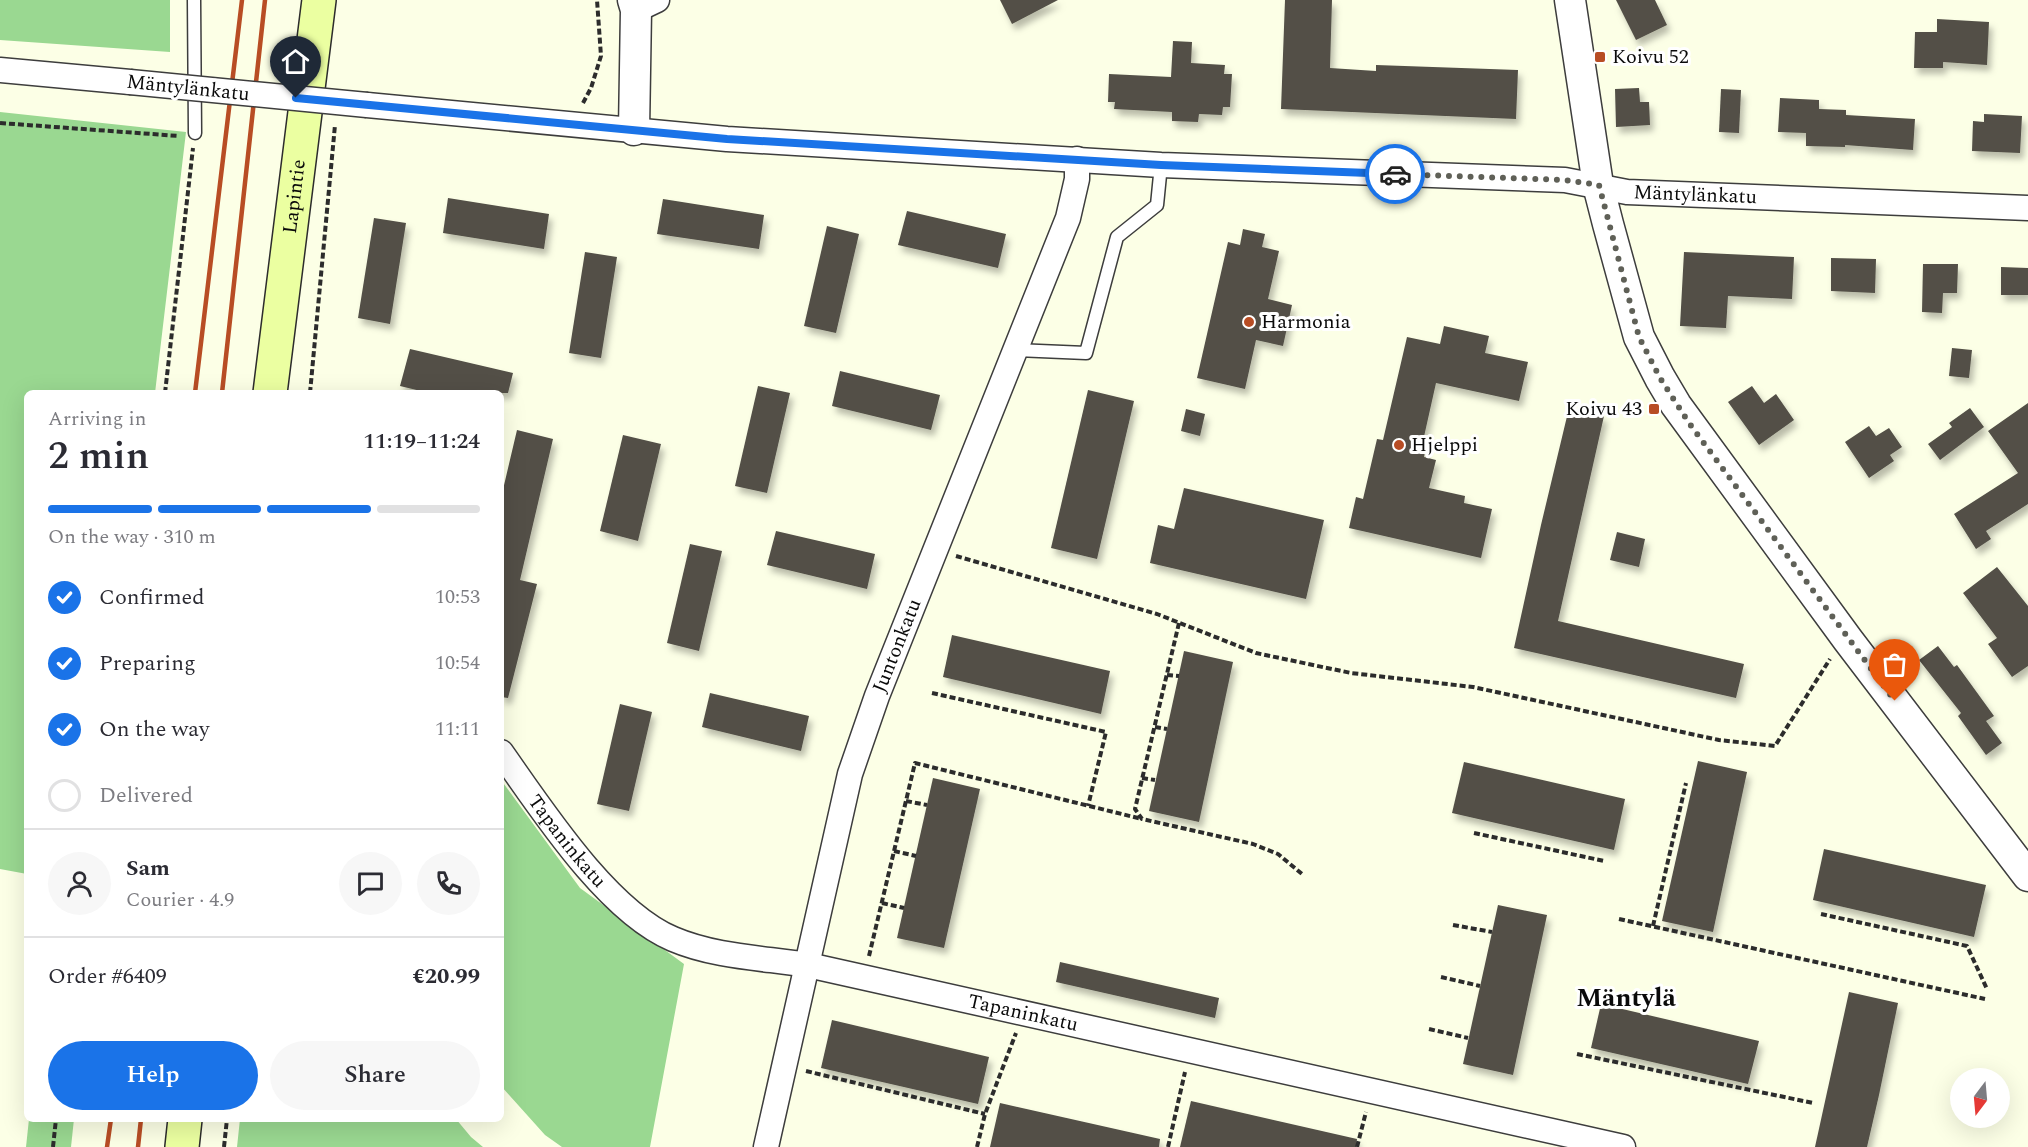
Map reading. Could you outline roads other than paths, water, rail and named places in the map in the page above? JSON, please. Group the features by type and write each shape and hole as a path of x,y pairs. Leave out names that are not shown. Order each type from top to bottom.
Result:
{"main road":[{"name":"Lapintie","path":"270,390 319,0"},
{"path":"182,1147 185,1122"}],"street":[{"path":"1570,0 1599,185 1639,337 1660,378 1676,405 1848,640 2028,876"},
{"path":"634,130 642,3"},
{"name":"Mäntylänkatu","path":"0,70 727,139 1161,165 1556,179 1599,185 1627,192 2028,208"},
{"name":"Juntonkatu","path":"766,1147 850,774 877,696 1068,218 1077,179 1077,159"},
{"name":"Tapaninkatu","path":"504,756 588,870 638,919 672,939 705,950 808,965 864,977 1623,1147"}],"lane":[{"path":"194,0 195,133"},
{"path":"1014,350 1086,353 1117,237 1157,205 1161,165"}],"railway":[{"path":"195,390 242,0"},
{"path":"222,390 265,0"},
{"path":"107,1147 111,1122"},
{"path":"138,1147 141,1122"}],"place":[{"name":"Koivu 52","path":"1600,57"},
{"name":"Harmonia","path":"1249,322"},
{"name":"Koivu 43","path":"1654,409"},
{"name":"Hjelppi","path":"1399,445"}],"district":[{"name":"Mäntylä","path":"1626,998"}]}
